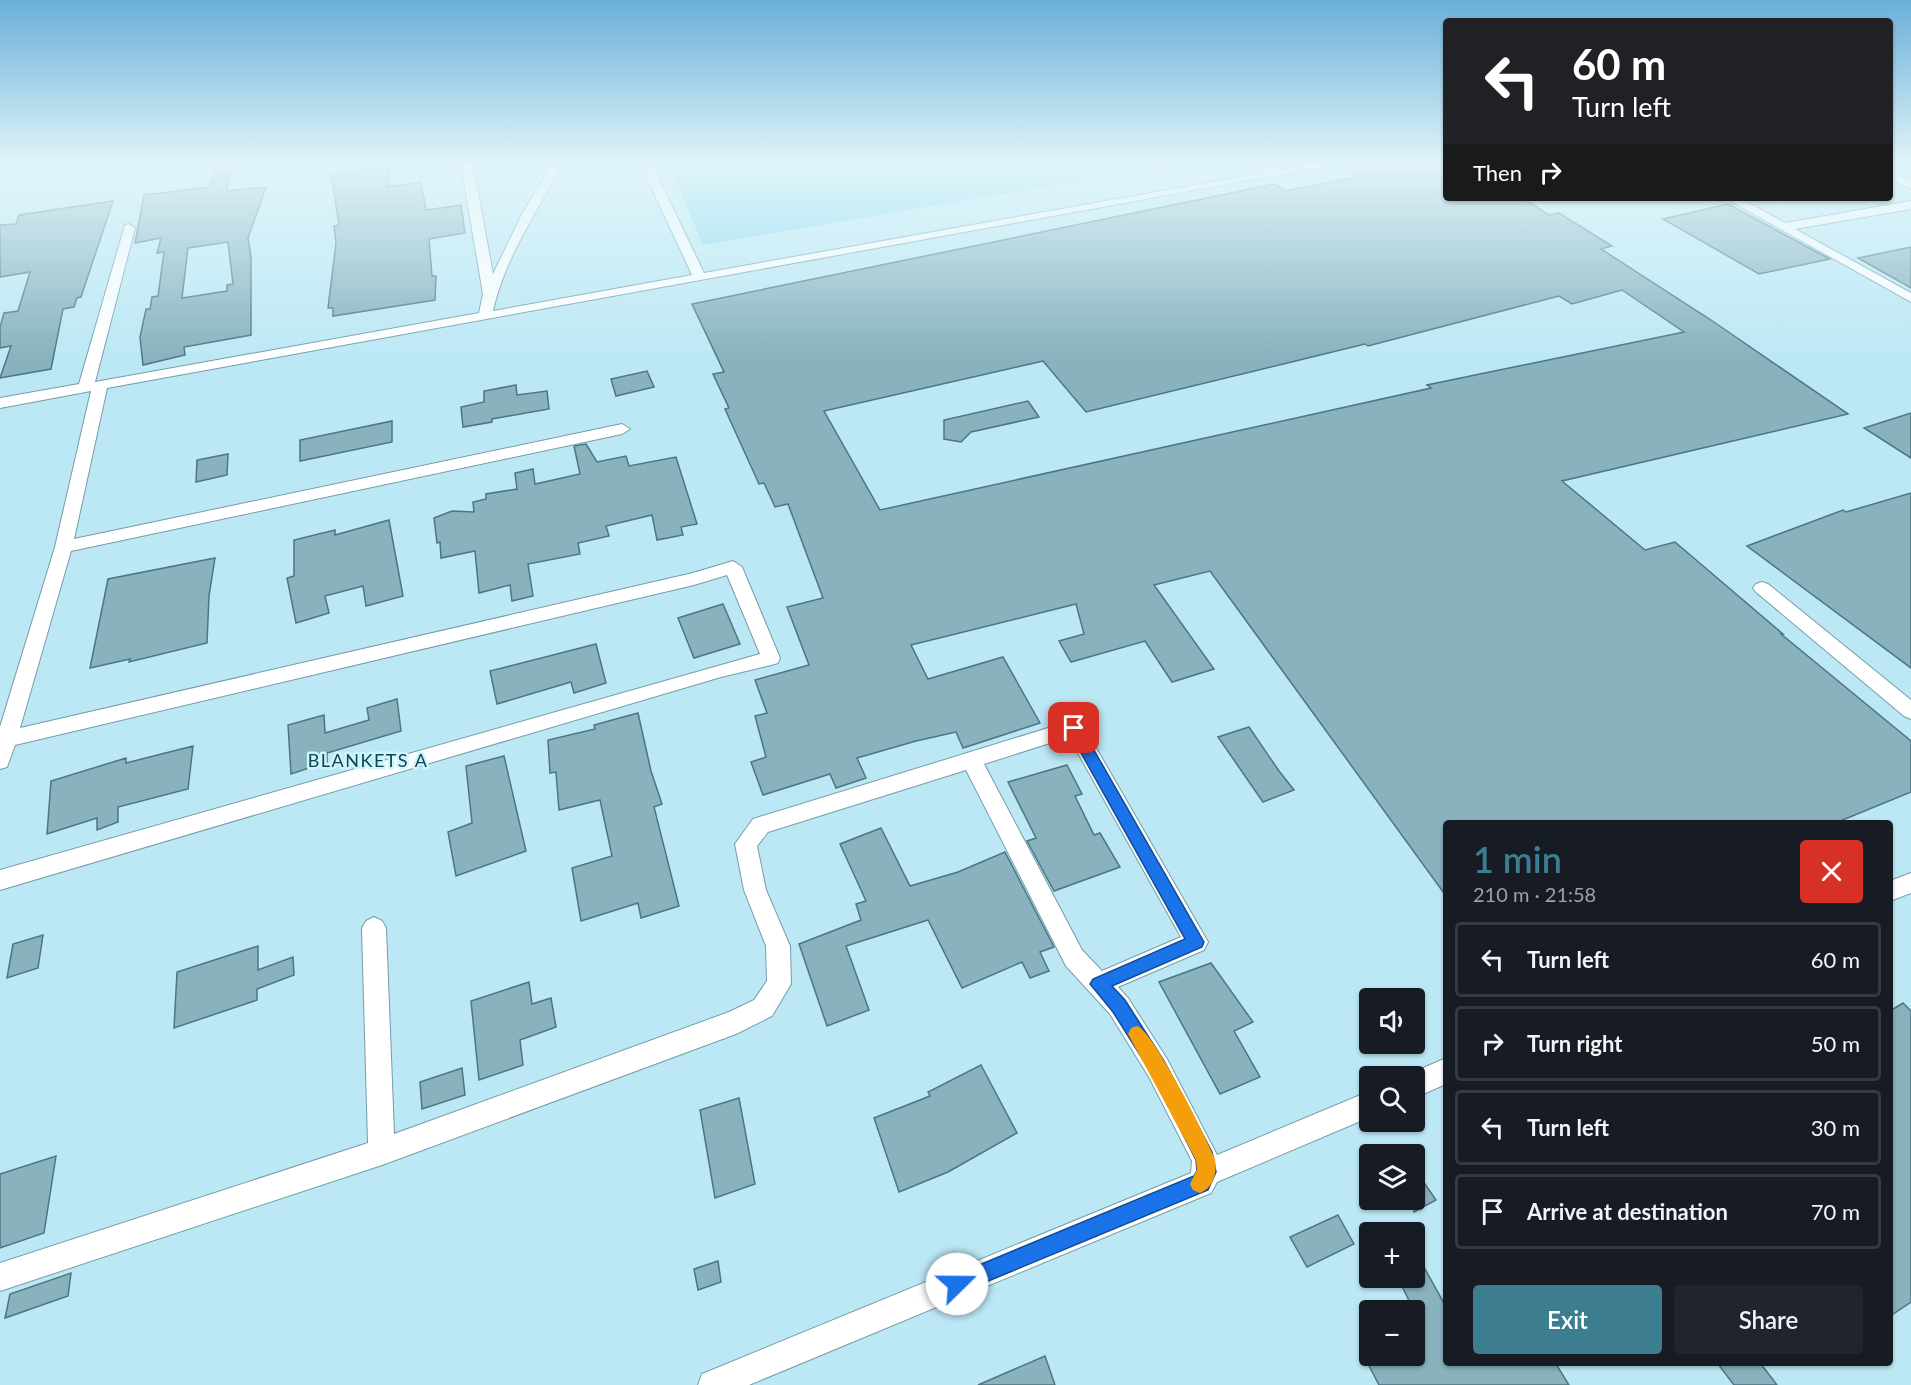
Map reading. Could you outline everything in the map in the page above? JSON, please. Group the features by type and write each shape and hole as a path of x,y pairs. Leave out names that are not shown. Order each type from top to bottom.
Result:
{"street":[{"path":"0,761 64,547 93,386 129,228"},
{"path":"478,228 490,294"},
{"path":"485,315 490,294 522,228"},
{"path":"676,228 700,277"},
{"path":"0,403 979,228"},
{"path":"1785,228 1911,298"},
{"path":"64,547 622,429"},
{"path":"0,880 721,670 771,658 733,567 694,579 7,739"},
{"path":"1762,588 1911,711"},
{"path":"0,1278 382,1152 736,1022 763,1008 779,984 778,946 755,890 746,844 761,825 1074,728 1196,942 1099,984"},
{"path":"713,1385 1201,1183 1207,1172 1205,1159 1158,1068 1119,1006 1074,958 971,760"},
{"path":"1893,890 1911,883"},
{"path":"374,928 382,1152"},
{"path":"1425,1080 1443,1072"},
{"path":"1207,1172 1359,1109"}],"shaded area":[{"path":"696,228 805,228 703,245"}],"building":[{"path":"0,228 104,228 81,297 77,298 74,307 63,309 51,369 0,378 11,346 0,348 0,327 4,313 18,311 30,272 0,277"},
{"path":"138,228 252,228 248,238 251,257 251,335 184,347 185,355 143,365 140,337 146,309 150,309 152,297 158,296 164,252 157,253 161,238 135,243","holes":["228,242 233,284 227,285 227,291 182,298 188,248"]},
{"path":"334,228 464,228 465,233 429,239 432,276 436,276 435,300 333,316 333,308 328,308 336,243"},
{"path":"1063,228 1583,228 1612,246 1601,249 1711,320 1848,414 1562,481 1645,550 1675,542 1783,634 1781,634 1911,741 1911,792 1843,820 1443,820 1443,892 1210,571 1154,585 1214,669 1172,682 1145,641 1071,662 1059,641 1084,634 1076,604 911,645 928,679 1003,657 1040,723 963,748 956,732 916,741 857,758 866,778 836,788 830,774 763,795 751,762 766,757 755,716 767,713 755,680 809,665 787,607 823,598 788,504 775,507 764,483 759,484 725,409 729,408 713,374 724,372 692,304","holes":["1622,290 1684,332 1427,385 1431,388 880,510 824,411 1043,361 1086,412 1365,344 1368,346 1559,296 1572,304"]},
{"path":"1678,228 1772,228 1830,259 1759,274"},
{"path":"1911,247 1911,288 1858,258"},
{"path":"647,371 654,387 616,396 611,379"},
{"path":"516,385 517,395 547,391 549,409 492,419 492,422 463,427 461,407 484,402 484,391"},
{"path":"1028,401 1039,417 971,432 961,442 944,439 944,420"},
{"path":"1911,413 1911,458 1864,428"},
{"path":"392,421 392,442 300,461 300,440"},
{"path":"586,444 597,462 626,456 629,466 676,457 697,524 681,527 683,535 657,540 652,515 606,526 609,536 578,543 580,554 528,564 533,596 512,601 510,585 479,593 475,551 441,558 434,518 452,511 474,512 473,502 486,499 486,494 517,489 515,473 533,469 535,484 580,474 574,446"},
{"path":"228,454 227,475 196,482 197,460"},
{"path":"1911,493 1911,668 1747,546 1843,510 1846,512"},
{"path":"389,520 403,596 366,606 363,586 325,596 329,613 296,623 287,578 294,576 294,540 335,530 335,535"},
{"path":"215,558 209,596 207,643 129,662 130,659 90,668 108,579"},
{"path":"723,604 740,644 694,658 678,618"},
{"path":"596,644 606,683 574,693 571,682 497,704 490,671"},
{"path":"397,699 401,731 327,753 327,762 291,774 288,725 324,715 325,733 369,720 367,708"},
{"path":"638,713 651,771 662,804 654,807 679,906 641,918 638,903 581,921 572,868 612,856 600,800 559,810 556,772 550,773 548,740 595,729 594,725"},
{"path":"1249,727 1294,790 1263,802 1218,737"},
{"path":"193,746 188,789 118,807 118,822 97,830 97,818 47,834 51,781 126,758 126,763"},
{"path":"504,756 526,851 456,876 448,832 472,823 466,766"},
{"path":"1067,765 1082,794 1075,796 1094,835 1100,833 1120,867 1054,891 1027,841 1036,838 1008,782"},
{"path":"881,828 910,886 958,872 1005,852 1054,947 1040,952 1049,971 1030,978 1022,962 962,988 928,920 846,946 869,1010 827,1026 799,944 861,920 856,904 866,901 840,844"},
{"path":"43,935 38,968 7,978 13,944"},
{"path":"258,946 258,970 293,957 294,975 257,989 257,1000 174,1028 177,972"},
{"path":"1211,963 1253,1022 1234,1031 1260,1077 1220,1094 1159,982"},
{"path":"529,982 532,1004 551,998 556,1027 520,1040 523,1065 479,1080 471,1001"},
{"path":"1903,1003 1911,1011 1911,1302 1893,1314 1893,1009"},
{"path":"981,1065 1017,1133 948,1172 899,1192 874,1118 930,1096 928,1092"},
{"path":"462,1068 465,1095 422,1109 420,1082"},
{"path":"739,1098 755,1184 715,1198 700,1110"},
{"path":"56,1156 44,1233 0,1248 0,1174"},
{"path":"1425,1184 1436,1200 1425,1206"},
{"path":"1338,1215 1354,1244 1307,1267 1290,1237"},
{"path":"718,1261 721,1282 698,1290 694,1269"},
{"path":"1425,1269 1443,1302 1443,1366 1557,1366 1569,1385 1379,1385 1369,1366 1425,1366 1425,1300 1409,1300 1403,1288 1425,1288"},
{"path":"71,1273 68,1296 5,1318 10,1294"},
{"path":"1045,1356 1055,1385 978,1385"},
{"path":"1720,1366 1763,1366 1777,1385 1734,1385"}],"slow traffic":[{"path":"1137,1034 1158,1068 1205,1159 1207,1172 1200,1184"}],"district":[{"name":"BLANKETS A","path":"368,760"}],"route":[{"path":"957,1284 1201,1183 1207,1172 1205,1159 1158,1068 1119,1006 1099,984 1196,942 1074,728"}]}
